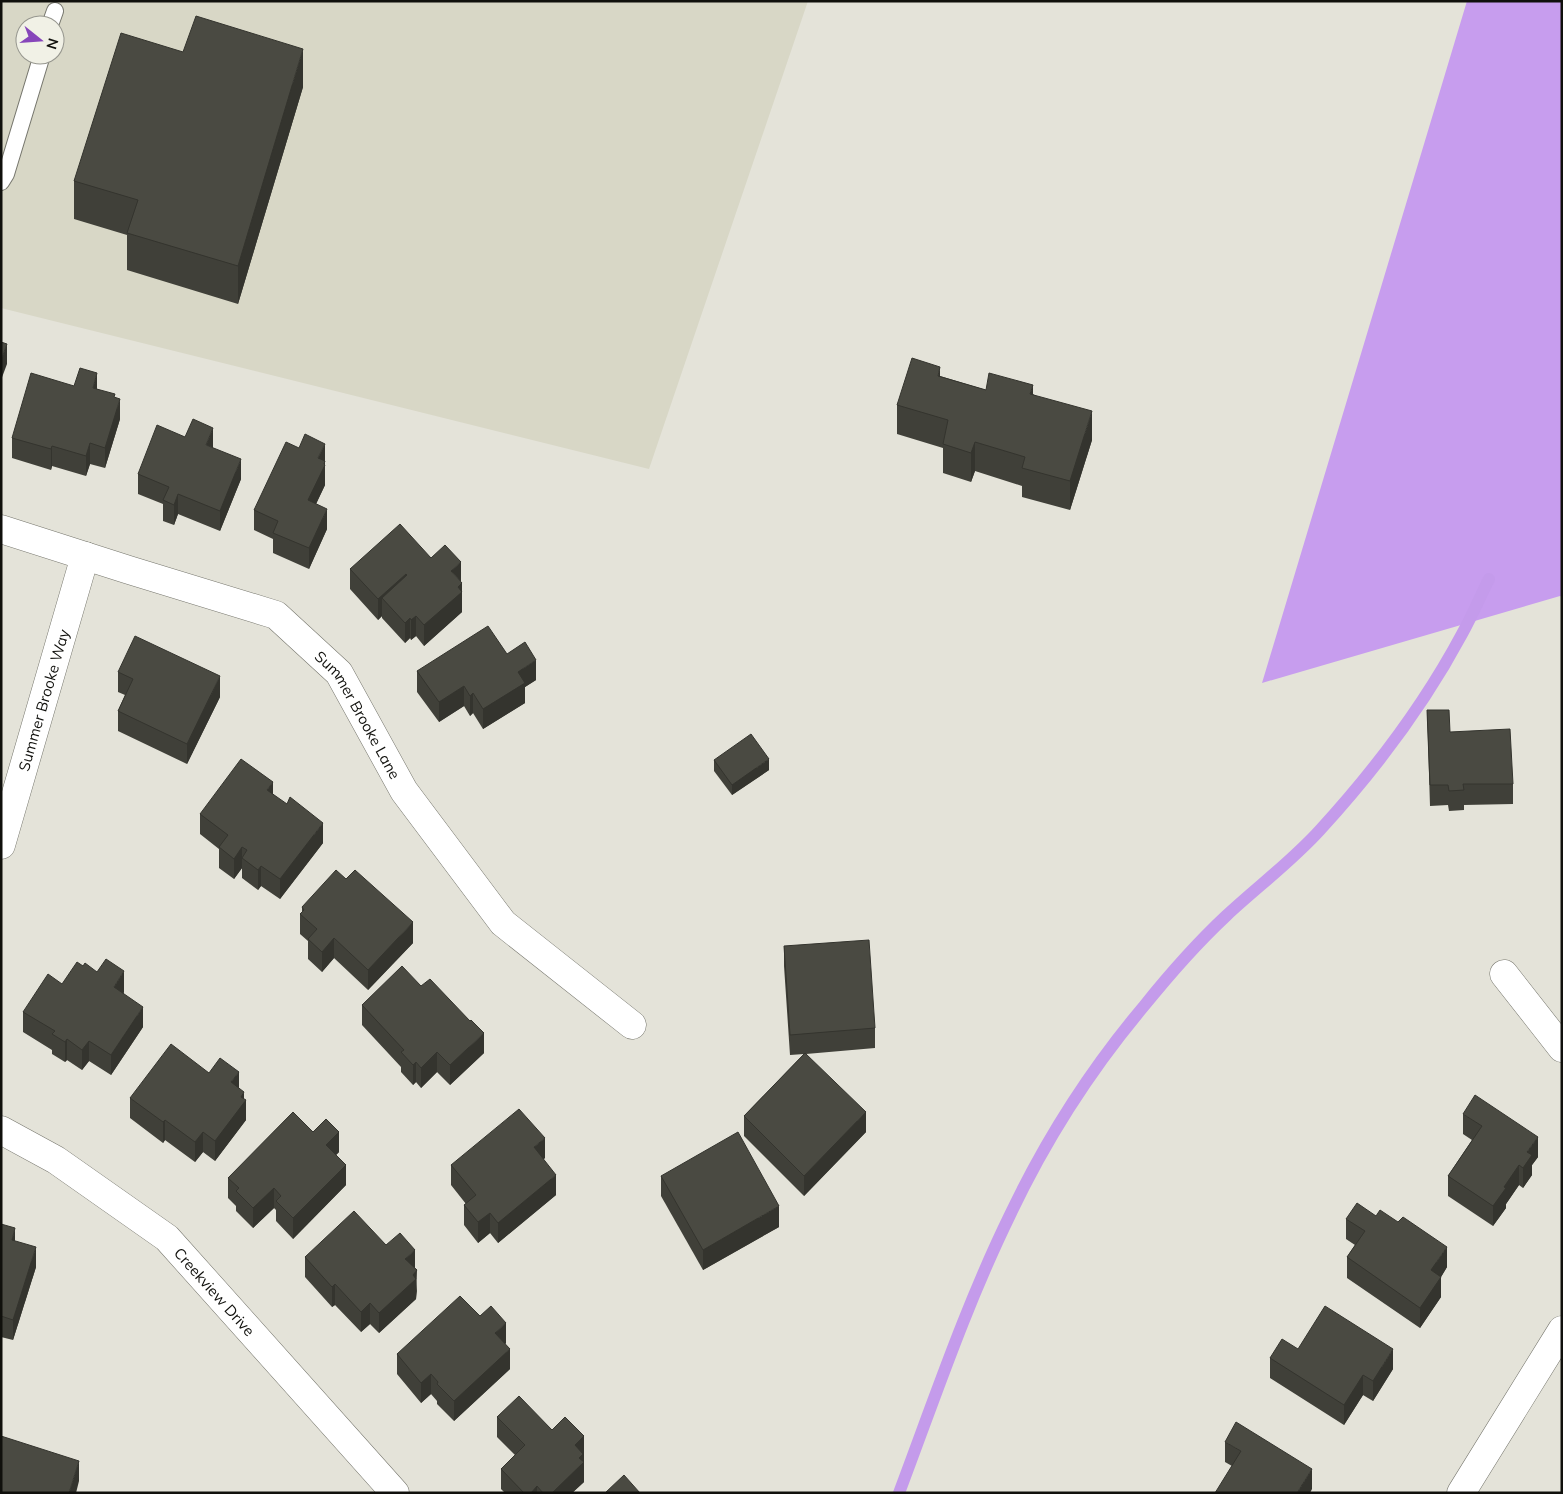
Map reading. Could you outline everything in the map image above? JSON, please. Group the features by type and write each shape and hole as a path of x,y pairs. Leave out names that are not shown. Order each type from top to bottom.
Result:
{"street":[{"name":"Summer Brooke Lane","path":"1,528 276,615 339,674 404,791 503,923 632,1025"},
{"name":"Summer Brooke Way","path":"1,845 85,556"},
{"path":"1504,974 1562,1048"},
{"name":"Creekview Drive","path":"1,1130 56,1160 167,1238 395,1493"},
{"path":"1462,1493 1562,1330"}],"lane":[{"path":"1,182 6,174 39,65"}],"shaded area":[{"path":"1,1 808,1 649,469 1,308"},
{"path":"1467,1 1562,1 1562,597 1560,596 1262,683"}],"building":[{"path":"196,16 303,49 238,266 127,233 138,200 74,181 121,33 183,52"},
{"path":"1,342 7,344 1,360"},
{"path":"912,358 940,367 938,376 986,390 989,373 1033,385 1030,394 1092,411 1070,481 1022,468 1025,457 975,442 971,453 943,444 948,420 897,405"},
{"path":"80,368 97,373 93,388 115,394 114,397 120,399 105,448 90,443 86,456 52,446 51,449 12,438 31,373 74,386"},
{"path":"193,419 213,428 206,445 241,459 220,511 178,494 174,505 163,500 169,487 138,474 157,425 185,437"},
{"path":"305,434 325,444 318,458 325,461 325,465 308,500 327,509 309,548 273,533 278,521 254,510 286,442 299,448"},
{"path":"400,524 431,558 445,545 461,562 451,571 462,583 458,587 462,592 424,625 416,616 411,620 410,618 405,623 382,598 406,574 378,599 350,569"},
{"path":"488,626 507,654 525,642 536,660 518,672 525,683 483,709 473,693 470,696 464,686 439,702 417,671"},
{"path":"135,636 220,676 187,744 118,711 133,679 118,672"},
{"path":"1427,710 1449,710 1450,732 1510,729 1513,784 1463,784 1464,790 1449,791 1448,785 1430,785"},
{"path":"751,734 769,759 732,785 714,760"},
{"path":"241,759 273,782 267,790 287,804 290,797 323,823 280,879 261,866 258,870 242,858 247,850 242,847 234,859 219,847 228,835 200,814"},
{"path":"336,870 346,879 355,870 413,922 368,970 334,938 322,952 308,939 317,929 300,914 304,910 302,907"},
{"path":"869,940 875,1028 790,1035 784,946"},
{"path":"106,959 124,971 114,987 143,1007 111,1055 89,1041 82,1050 67,1039 65,1042 52,1034 55,1031 23,1012 48,974 62,984 77,962 83,966 85,963 97,972"},
{"path":"402,966 421,986 430,979 484,1033 450,1065 437,1052 421,1068 416,1062 413,1065 401,1052 404,1050 362,1005"},
{"path":"171,1044 209,1073 220,1058 239,1072 231,1082 244,1092 241,1097 246,1100 215,1141 203,1132 195,1142 130,1098"},
{"path":"805,1053 866,1112 804,1176 744,1116"},
{"path":"1475,1095 1538,1137 1527,1152 1532,1155 1523,1168 1519,1165 1493,1206 1448,1176 1482,1126 1463,1114"},
{"path":"519,1109 545,1138 534,1147 556,1175 498,1223 490,1213 478,1222 464,1205 476,1195 451,1165"},
{"path":"293,1112 313,1132 326,1119 339,1132 326,1145 346,1165 293,1218 276,1201 281,1196 274,1188 253,1208 236,1191 239,1188 228,1178"},
{"path":"738,1132 779,1206 703,1250 661,1176"},
{"path":"1357,1203 1376,1216 1380,1210 1398,1222 1403,1217 1447,1247 1431,1270 1441,1277 1420,1308 1347,1257 1365,1231 1346,1219"},
{"path":"354,1211 386,1245 400,1233 415,1250 405,1259 417,1270 413,1275 416,1279 379,1313 370,1303 361,1312 335,1284 332,1287 305,1257"},
{"path":"1,1224 15,1228 12,1240 36,1247 13,1320 1,1316"},
{"path":"460,1296 480,1316 491,1306 506,1323 495,1333 510,1349 454,1401 437,1384 438,1382 431,1374 421,1383 397,1354"},
{"path":"1325,1306 1393,1349 1373,1381 1363,1375 1344,1405 1270,1358 1282,1339 1298,1349"},
{"path":"519,1396 552,1430 565,1417 584,1436 575,1445 583,1454 579,1458 584,1462 552,1493 543,1493 537,1486 531,1493 524,1493 501,1469 525,1445 497,1417"},
{"path":"1236,1422 1312,1469 1297,1493 1215,1493 1241,1451 1225,1442"},
{"path":"1,1436 79,1461 69,1493 1,1493"},
{"path":"624,1475 640,1493 605,1493"}],"waterway":[{"path":"899,1493 951,1353 994,1249 1038,1160 1070,1106 1124,1030 1183,960 1226,916 1309,842 1379,761 1415,712 1447,660 1466,627 1489,579"}]}
